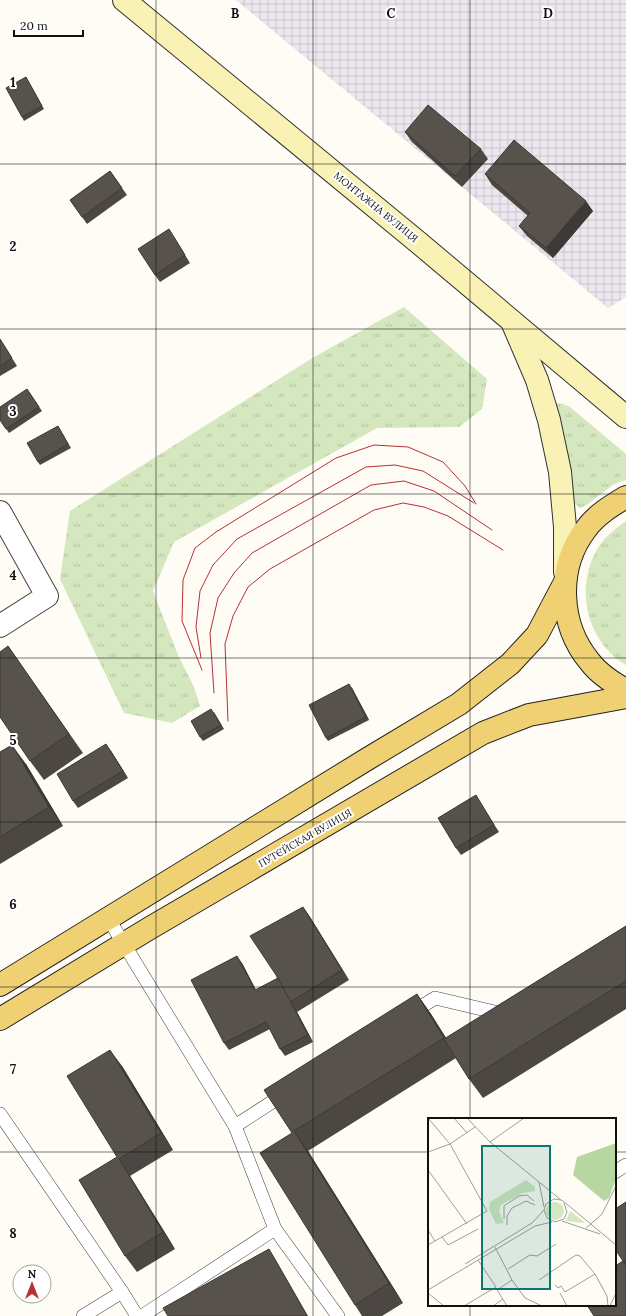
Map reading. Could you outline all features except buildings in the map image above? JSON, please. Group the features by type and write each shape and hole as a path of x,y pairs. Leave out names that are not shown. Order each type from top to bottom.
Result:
{"main road":[{"path":"0,984 459,704 510,664 537,635 565,582 572,554 586,529 606,509 626,497"},
{"path":"565,582 566,611 574,638 590,663 611,682 626,690"},
{"name":"ПУТЄЙСКАЯ ВУЛИЦЯ","path":"0,1019 124,944 483,733 529,715 626,697"}],"street":[{"name":"МОНТАЖНА ВУЛИЦЯ","path":"124,0 626,417"},
{"path":"512,321 537,380 549,420 560,472 565,527 565,582"},
{"path":"0,512 47,596 0,626"}],"lane":[{"path":"108,918 235,1126 275,1229 338,1316"},
{"path":"402,1019 435,998 499,1012 512,1004"},
{"path":"235,1126 295,1087"},
{"path":"0,1114 137,1316"},
{"path":"616,1171 626,1166"},
{"path":"142,1316 275,1229"},
{"path":"83,1316 122,1292"}],"shaded area":[{"path":"236,0 626,0 626,297 608,308"}],"green space":[{"path":"404,307 487,379 482,409 459,427 377,428 174,542 153,591 178,655 194,687 200,706 172,723 124,713 60,579 70,511 314,357"},
{"path":"556,403 570,407 626,454 626,480 614,484 588,504 580,508 573,502 555,412"},
{"path":"626,521 626,665 612,655 601,642 593,627 588,611 586,594 587,578 591,561 599,546 611,532"}],"tram line":[{"path":"202,670 182,621 183,580 195,548 216,532 336,458 374,445 408,447 443,462 465,486 476,504"},
{"path":"201,658 196,627 200,591 213,565 237,539 366,467 395,465 423,471 474,503"},
{"path":"214,693 210,633 218,598 234,573 252,553 371,485 404,481 434,491 492,530"},
{"path":"228,721 225,644 233,616 248,587 270,569 374,510 403,503 424,507 448,516 503,550"}]}
